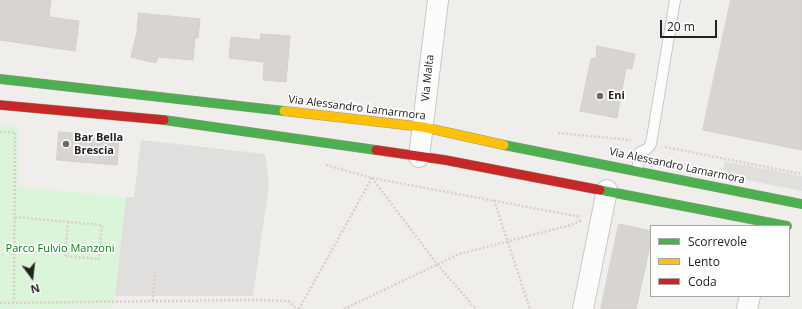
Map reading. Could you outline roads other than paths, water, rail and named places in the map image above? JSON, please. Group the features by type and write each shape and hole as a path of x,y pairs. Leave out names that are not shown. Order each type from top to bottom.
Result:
{"main road":[{"name":"Via Alessandro Lamarmora","path":"0,79 423,127 450,134 802,204"},
{"path":"0,104 170,121 266,133 445,160 607,190 764,224"}],"street":[{"name":"Via Malta","path":"419,157 425,96 438,0"},
{"path":"583,309 607,190"},
{"path":"747,309 750,297"}],"lane":[{"path":"637,170 640,152 647,149 651,144 675,0"}],"place":[{"name":"Eni","path":"600,96"},
{"name":"Bar Bella Brescia","path":"66,144"}],"park label":[{"name":"Parco Fulvio Manzoni","path":"60,249"}]}
